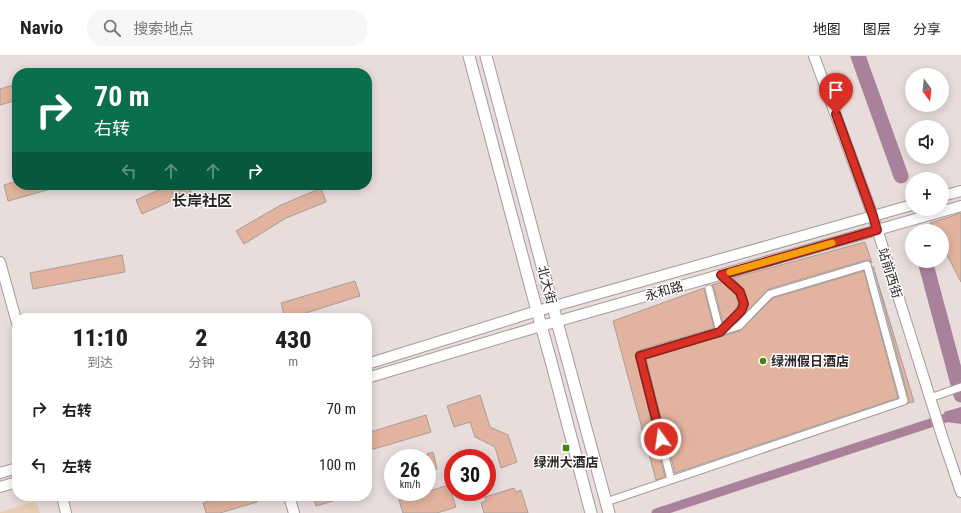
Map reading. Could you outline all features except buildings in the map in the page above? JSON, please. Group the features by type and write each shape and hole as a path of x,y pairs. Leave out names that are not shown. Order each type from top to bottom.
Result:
{"main road":[{"name":"北大街","path":"469,56 591,513"},
{"name":"北大街","path":"486,56 607,508"},
{"name":"站前西街","path":"814,56 873,216 942,439 961,492"},
{"path":"949,194 961,191"},
{"name":"永和路","path":"372,377 541,326 961,206"},
{"name":"永和路","path":"372,362 537,310 553,307 905,207"},
{"path":"0,262 14,313"},
{"path":"0,473 12,469"},
{"path":"0,487 12,483"},
{"path":"63,501 66,513"},
{"path":"290,501 294,513"}],"street":[{"path":"607,508 671,480 904,401 867,265 770,294 739,326 640,356 671,480"},
{"path":"720,332 741,311 744,304 740,292 721,275"},
{"path":"709,289 720,332"},
{"path":"931,403 951,390 961,387"}],"shaded area":[{"path":"961,407 961,424 947,422 944,412"},
{"path":"30,503 38,505 40,513 0,513 0,512"}],"waterway":[{"path":"858,56 901,176"},
{"path":"927,268 961,395"},
{"path":"656,513 961,413"}],"slow traffic":[{"path":"730,272 832,243"}],"place":[{"name":"绿洲假日酒店","path":"763,361"},
{"name":"绿洲大酒店","path":"566,448"}],"district":[{"name":"长岸社区","path":"202,201"}],"route":[{"path":"661,439 640,356 720,332 741,311 744,304 740,292 721,275 877,230 836,114"}]}
